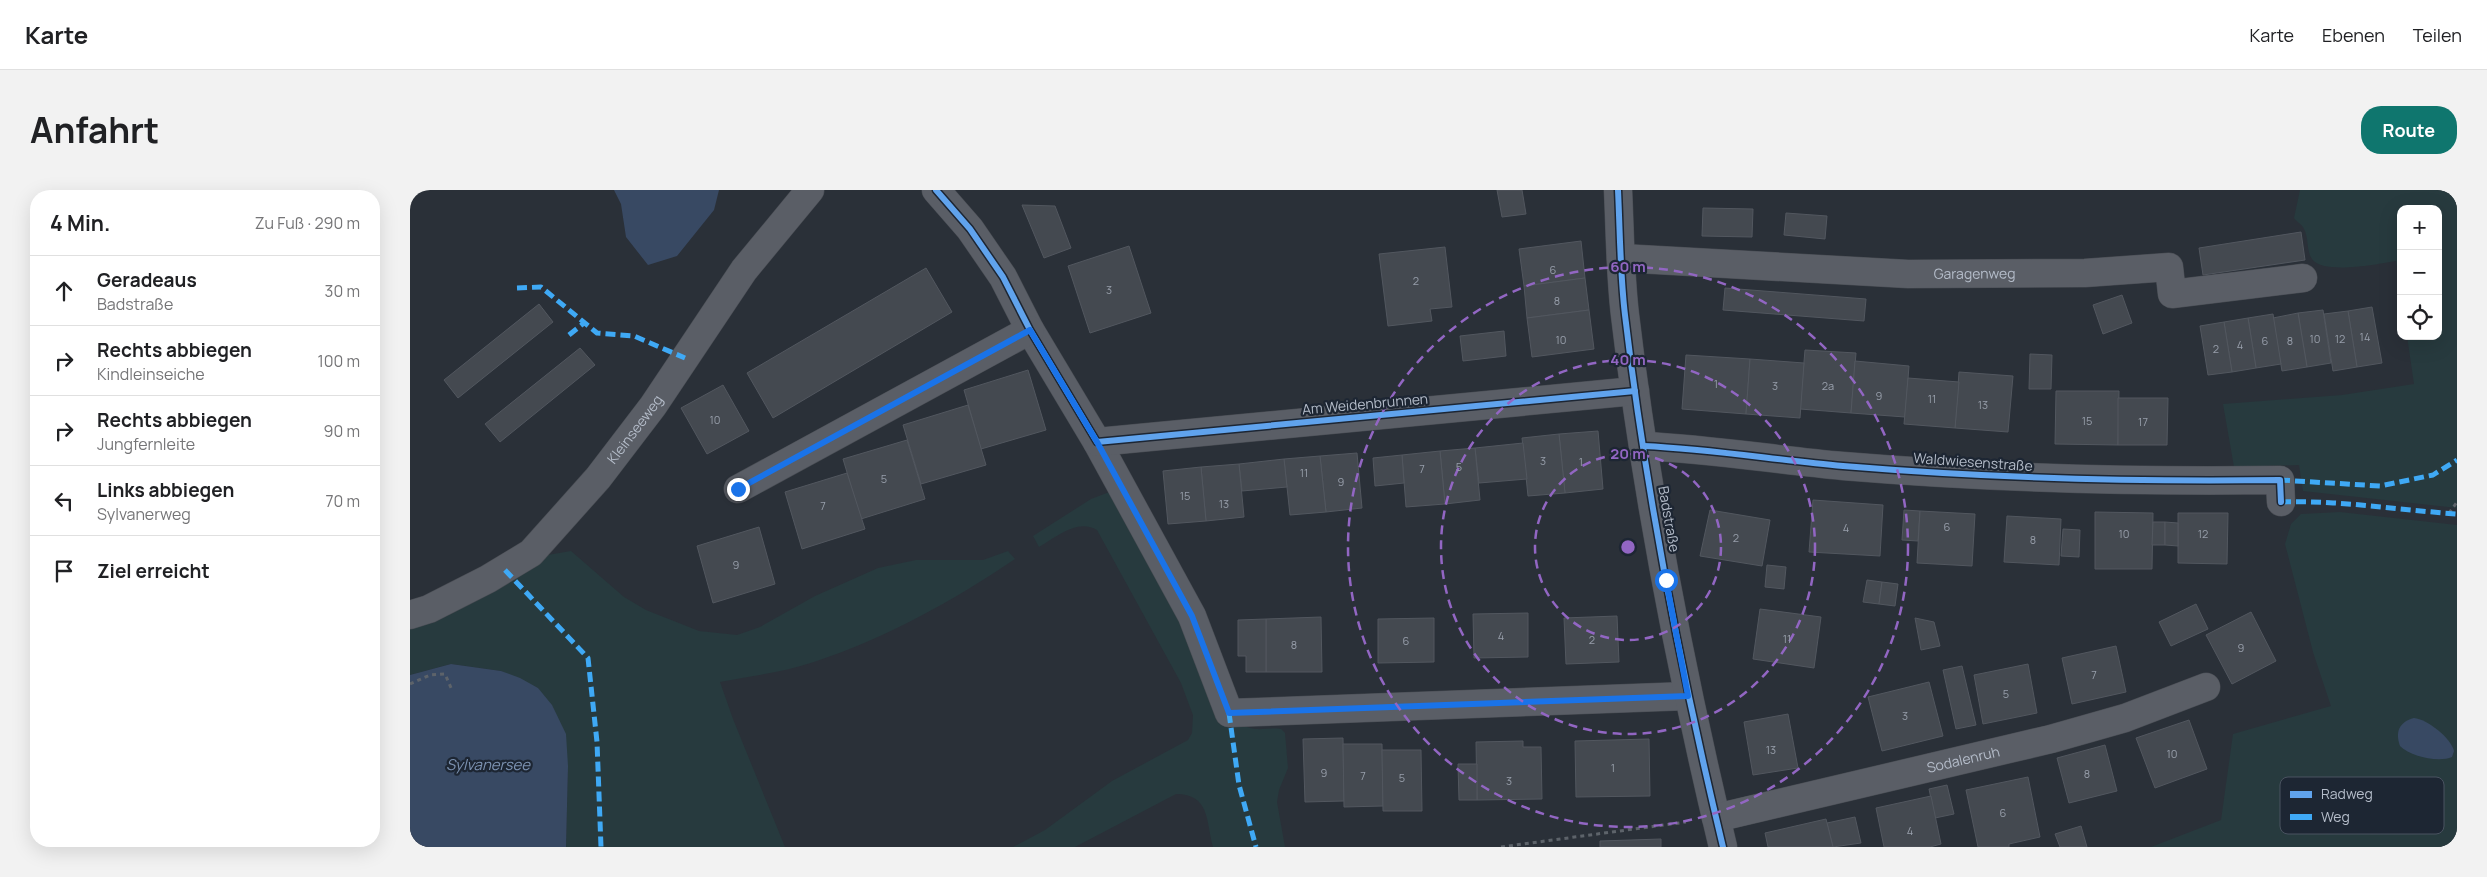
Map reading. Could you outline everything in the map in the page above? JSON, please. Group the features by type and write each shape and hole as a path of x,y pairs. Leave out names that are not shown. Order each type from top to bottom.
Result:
{"street":[{"name":"Kleinseeweg","path":"410,615 430,610 488,579 531,553 604,470 653,406 744,270 810,190"},
{"path":"936,190 970,229 1003,277 1030,330 1097,442 1192,616 1229,713 1688,696"},
{"name":"Badstraße","path":"1618,190 1625,314 1635,391 1688,696 1723,847"},
{"name":"Garagenweg","path":"1621,258 1908,274 2085,273 2169,267 2172,294 2303,278"},
{"path":"738,489 1030,330"},
{"name":"Am Weidenbrunnen","path":"1097,442 1635,391"},
{"name":"Waldwiesenstraße","path":"1644,446 1684,448 1841,466 2036,479 2160,482 2280,480 2280,502"},
{"name":"Sodalenruh","path":"1716,818 2051,740 2125,718 2206,687"}],"path":[{"path":"2449,513 2457,502"},
{"path":"410,684 430,675 445,674 452,690"},
{"path":"1501,847 1716,818"}],"green space":[{"path":"2300,190 2457,190 2457,508 2303,491 2299,465 2234,467 2223,404 2342,395 2414,384 2408,340 2442,340 2442,205 2397,205 2397,268 2396,261 2351,267 2318,264 2312,259 2309,252 2304,229 2294,218"},
{"path":"1112,491 1242,724 1256,729 1281,729 1285,733 1288,768 1279,790 1277,802 1285,847 1213,847 1205,811 1201,804 1187,795 1176,794 1075,847 1013,847 1045,830 1112,781 1188,740 1192,733 1193,715 1181,683 1097,530 1090,527 1075,527 1039,547 1033,536 1091,499"},
{"path":"2340,512 2457,525 2457,847 2151,847 2221,820 2233,734 2331,706 2313,652 2285,544 2291,524 2301,514"},
{"path":"571,551 624,597 646,610 699,631 737,635 760,627 815,596 878,568 916,560 983,560 1008,551 1015,559 943,604 867,642 803,665 768,674 720,682 785,847 566,847 568,766 538,688 501,671 451,664 410,675 410,622 542,556"}],"water":[{"path":"614,190 719,190 714,210 677,256 648,265 626,237 621,204"},
{"name":"Sylvanersee","path":"451,664 501,671 520,678 538,688 552,705 566,734 568,766 566,847 410,847 410,675"},
{"path":"2414,718 2432,725 2448,740 2454,751 2452,757 2446,759 2425,758 2410,753 2400,746 2398,732 2400,728 2405,722"}],"building":[{"path":"1497,190 1522,190 1526,214 1502,217"},
{"path":"1022,205 1055,206 1071,248 1044,258"},
{"path":"1703,208 1753,209 1752,237 1702,236"},
{"path":"1786,213 1827,216 1825,239 1784,235"},
{"path":"2301,232 2305,260 2203,275 2199,248"},
{"path":"1581,241 1585,278 1524,286 1519,249"},
{"path":"1129,246 1151,313 1090,333 1068,266"},
{"path":"1445,247 1452,307 1430,309 1432,321 1388,326 1379,254"},
{"path":"926,268 952,312 773,418 747,373"},
{"path":"1585,278 1589,310 1527,318 1524,286"},
{"path":"1725,288 1866,299 1864,321 1723,310"},
{"path":"2122,295 2132,323 2103,334 2093,305"},
{"path":"539,304 553,322 458,398 444,380"},
{"path":"2372,307 2382,363 2357,367 2348,311"},
{"path":"1589,310 1594,349 1532,357 1527,318"},
{"path":"2323,310 2331,363 2307,367 2298,313"},
{"path":"2348,311 2357,367 2333,371 2324,314"},
{"path":"2298,313 2307,367 2282,371 2273,318"},
{"path":"2273,314 2281,364 2256,368 2248,318"},
{"path":"2248,318 2256,368 2232,372 2224,322"},
{"path":"2224,322 2232,372 2208,375 2200,326"},
{"path":"1504,331 1506,356 1463,361 1460,336"},
{"path":"580,348 595,365 500,442 485,424"},
{"path":"1805,350 1856,353 1851,413 1800,409"},
{"path":"2030,354 2052,355 2051,389 2029,389"},
{"path":"1686,355 1750,359 1746,414 1682,409"},
{"path":"1750,359 1804,363 1800,418 1746,414"},
{"path":"1855,361 1909,366 1905,417 1851,413"},
{"path":"1028,370 1046,430 981,449 964,390"},
{"path":"1959,372 2013,376 2008,432 1955,428"},
{"path":"1908,378 1959,382 1955,428 1904,424"},
{"path":"723,385 749,431 707,454 681,408"},
{"path":"2056,391 2119,391 2118,445 2055,444"},
{"path":"2118,398 2168,398 2167,445 2118,445"},
{"path":"968,405 986,465 921,484 903,425"},
{"path":"1598,431 1603,489 1565,493 1559,434"},
{"path":"1559,434 1565,493 1528,496 1522,438"},
{"path":"907,440 925,499 861,519 843,459"},
{"path":"1523,443 1527,479 1479,483 1475,448"},
{"path":"1475,448 1480,500 1445,504 1440,451"},
{"path":"1440,451 1445,504 1406,507 1402,455"},
{"path":"1357,453 1362,508 1326,512 1320,456"},
{"path":"1402,455 1404,483 1375,486 1373,458"},
{"path":"1320,456 1326,512 1290,515 1284,459"},
{"path":"1284,459 1287,487 1242,491 1239,464"},
{"path":"1239,464 1244,517 1206,521 1201,467"},
{"path":"1201,467 1206,521 1168,524 1163,471"},
{"path":"847,473 865,529 802,549 785,492"},
{"path":"1813,500 1883,505 1880,556 1809,552"},
{"path":"1710,510 1770,520 1762,566 1700,556"},
{"path":"1904,510 1920,511 1918,541 1902,540"},
{"path":"1920,511 1975,514 1972,566 1917,563"},
{"path":"2095,512 2153,513 2152,569 2095,569"},
{"path":"2178,513 2228,513 2227,564 2178,563"},
{"path":"2007,516 2061,519 2059,565 2004,562"},
{"path":"2153,522 2165,522 2165,545 2152,545"},
{"path":"2165,522 2178,523 2178,546 2165,545"},
{"path":"759,527 775,584 713,603 697,546"},
{"path":"2063,529 2080,530 2079,557 2061,556"},
{"path":"1767,565 1786,567 1784,589 1765,587"},
{"path":"1867,580 1882,582 1879,604 1863,602"},
{"path":"1882,582 1898,584 1895,606 1879,604"},
{"path":"2196,604 2208,629 2171,646 2159,622"},
{"path":"1760,609 1821,617 1814,668 1753,659"},
{"path":"2251,612 2276,661 2232,684 2206,635"},
{"path":"1528,613 1528,657 1474,658 1473,614"},
{"path":"1617,616 1619,662 1566,664 1564,618"},
{"path":"1321,617 1322,672 1266,672 1266,619"},
{"path":"1434,618 1434,662 1378,663 1378,619"},
{"path":"1915,618 1934,622 1940,646 1921,650"},
{"path":"1266,619 1266,672 1246,672 1246,656 1238,656 1238,620"},
{"path":"2116,646 2126,692 2072,704 2062,658"},
{"path":"2028,664 2037,713 1983,724 1974,675"},
{"path":"1962,666 1976,725 1956,729 1943,670"},
{"path":"1929,682 1943,736 1882,751 1868,697"},
{"path":"1788,714 1798,768 1753,775 1744,722"},
{"path":"2189,720 2207,769 2155,788 2136,738"},
{"path":"1343,738 1344,801 1305,802 1303,739"},
{"path":"1649,739 1650,796 1576,797 1575,741"},
{"path":"1523,741 1523,747 1541,747 1542,799 1477,800 1476,742"},
{"path":"1343,744 1382,744 1383,806 1344,807"},
{"path":"2105,745 2117,791 2069,803 2057,758"},
{"path":"1382,750 1421,750 1422,811 1383,811"},
{"path":"1458,764 1477,764 1477,800 1459,800"},
{"path":"2028,777 2040,837 2009,844 2009,847 1978,847 1966,790"},
{"path":"1947,785 1954,814 1935,818 1929,789"},
{"path":"1931,796 1941,844 1930,847 1884,847 1876,808"},
{"path":"1855,817 1861,843 1833,847 1827,823"},
{"path":"1826,819 1833,847 1768,847 1765,833"},
{"path":"2081,826 2087,847 2060,847 2055,834"},
{"path":"1661,839 1661,847 1600,847 1600,841"}],"marked path":[{"path":"517,288 541,287 597,333 634,336 685,358"},
{"path":"569,335 584,323"},
{"path":"2280,480 2380,486 2433,475 2457,460"},
{"path":"2281,502 2347,504 2457,514"},
{"path":"505,570 588,658 597,742 601,847"},
{"path":"1229,713 1239,785 1256,847"}],"cycle path":[{"path":"936,190 970,229 1003,277 1030,330 1097,442 1635,391"},
{"path":"1618,190 1623,299 1643,449 1679,649 1723,847"},
{"path":"1644,446 1843,466 1952,474 2116,480 2280,480 2281,502"}],"route":[{"path":"738,489 1030,330 1097,442 1192,616 1229,713 1688,696 1666,580"}]}
